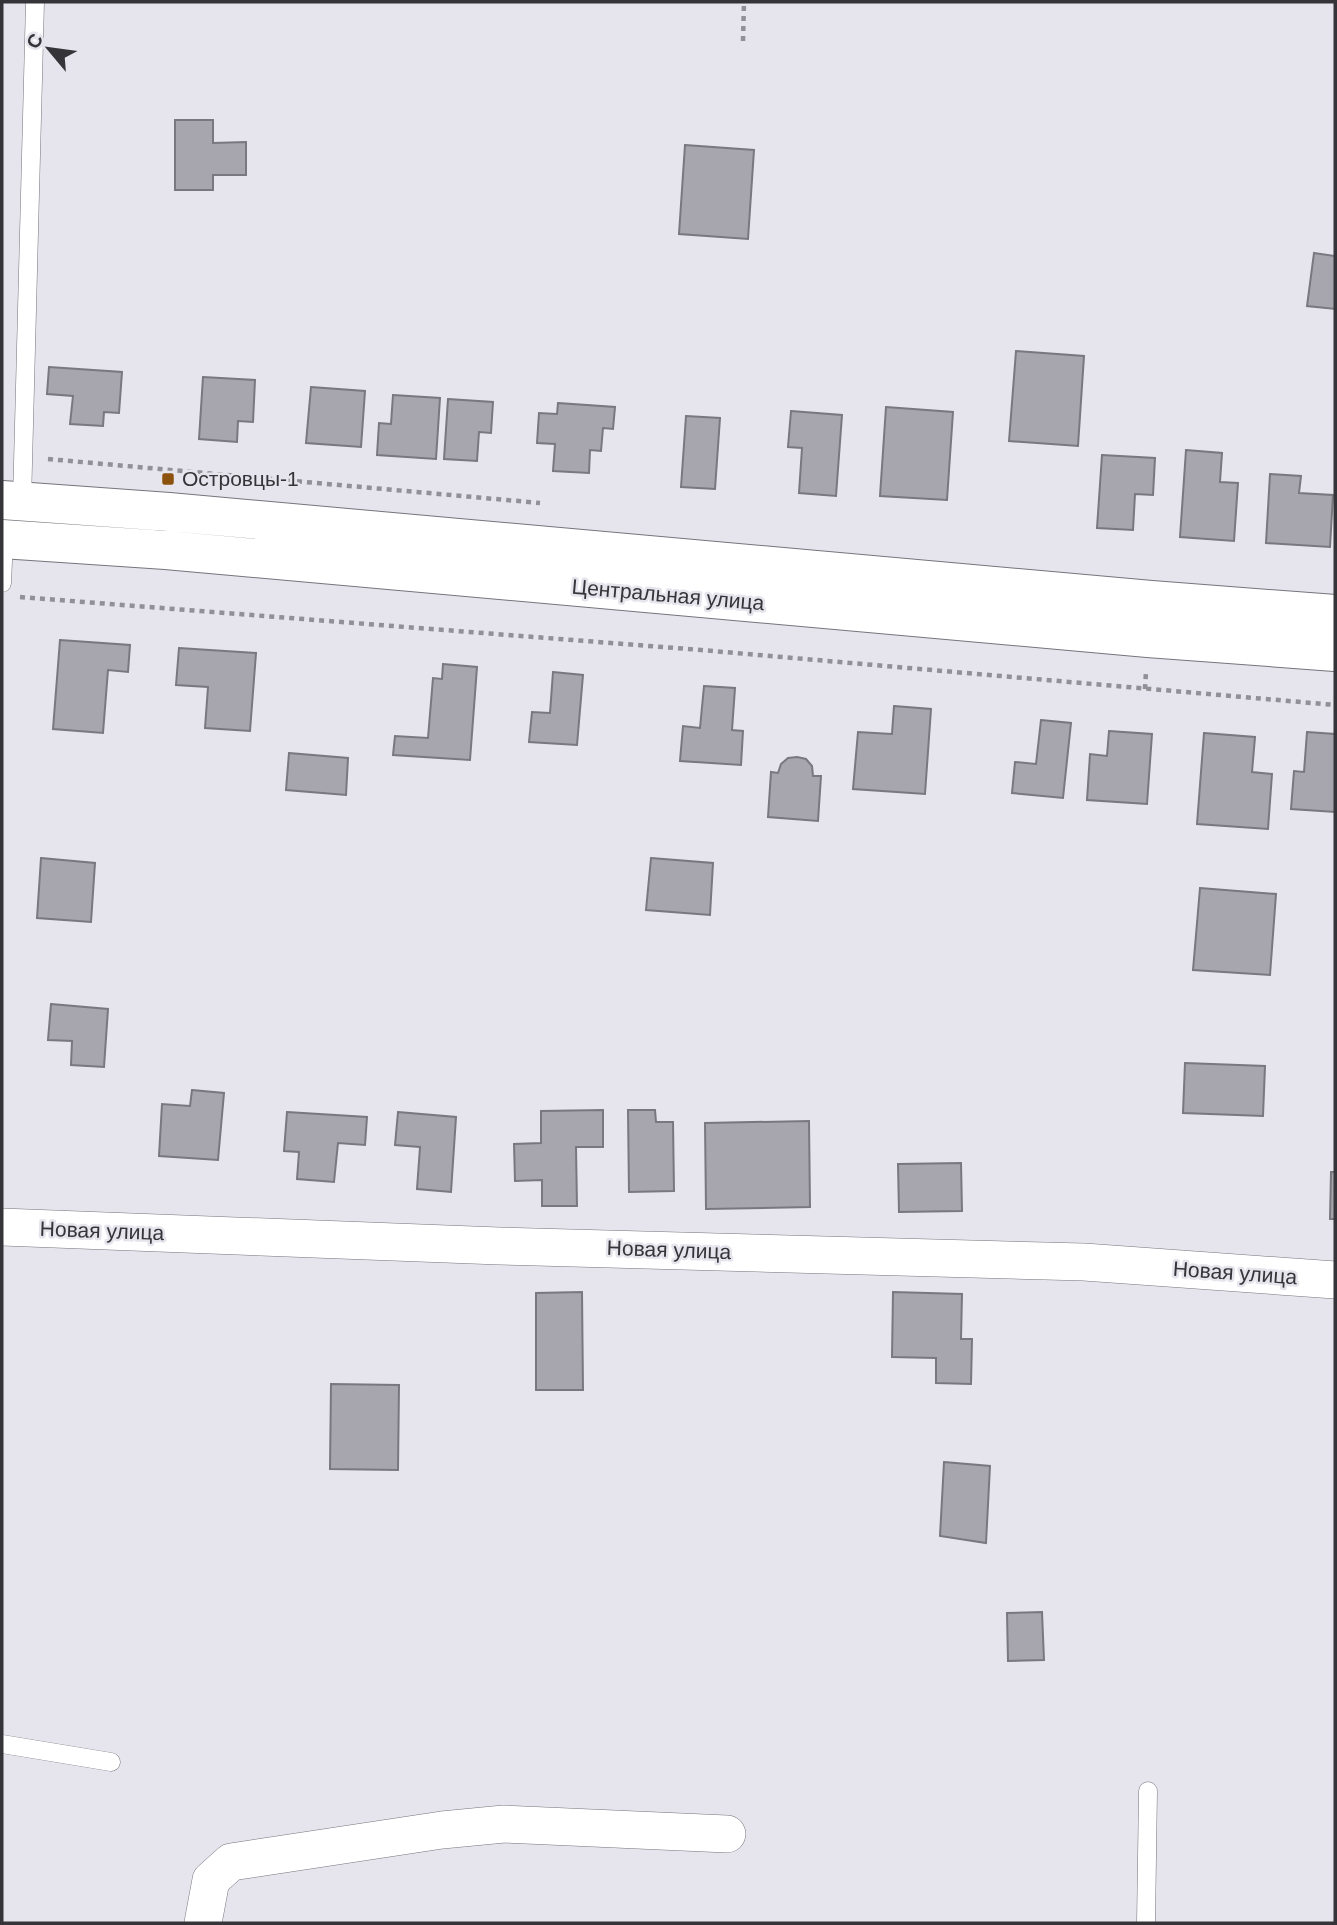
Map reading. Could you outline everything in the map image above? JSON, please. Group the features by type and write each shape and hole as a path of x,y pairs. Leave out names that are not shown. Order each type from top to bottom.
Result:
{"main road":[{"name":"Центральная улица","path":"12,501 169,512 1335,614"},
{"name":"Центральная улица","path":"3,539 166,550 1127,636 1335,652"}],"street":[{"name":"Новая улица","path":"2,1227 499,1246 1084,1262 1335,1280"},
{"path":"203,1923 211,1880 231,1862 442,1830 504,1824 727,1834"}],"lane":[{"path":"12,501 23,457 35,2"},
{"path":"3,539 8,590"},
{"path":"2,1744 110,1762"},
{"path":"1146,1923 1148,1791"}],"path":[{"path":"743,41 744,2"},
{"path":"23,457 540,502"},
{"path":"8,590 1335,705"}],"building":[{"path":"175,120 213,120 213,143 246,142 246,175 213,175 213,190 175,190"},
{"path":"685,145 754,150 748,239 679,234"},
{"path":"1314,253 1335,256 1335,309 1307,306"},
{"path":"1016,351 1084,356 1078,446 1009,441"},
{"path":"49,367 122,372 119,413 104,412 103,426 70,424 73,396 47,394"},
{"path":"203,377 255,380 253,422 238,421 237,442 199,439"},
{"path":"311,387 365,391 361,447 306,443"},
{"path":"393,395 440,398 436,459 377,455 379,423 391,424"},
{"path":"448,399 493,402 491,433 479,432 477,461 444,459"},
{"path":"558,403 615,407 613,429 603,428 601,451 590,450 589,473 553,471 555,444 537,443 539,413 557,414"},
{"path":"886,407 953,412 947,500 880,496"},
{"path":"791,411 842,415 836,496 799,493 802,448 788,447"},
{"path":"686,416 720,418 715,489 681,487"},
{"path":"1186,450 1222,453 1220,482 1238,483 1234,541 1180,537"},
{"path":"1102,455 1155,458 1153,495 1135,494 1133,530 1097,528"},
{"path":"1270,474 1301,476 1299,493 1333,495 1330,547 1266,543"},
{"path":"60,640 130,645 128,672 108,670 103,733 53,729"},
{"path":"179,648 256,653 250,731 205,728 208,687 176,685"},
{"path":"443,664 477,667 470,760 393,755 395,736 428,738 433,678 442,679"},
{"path":"553,672 583,675 577,745 529,742 532,712 550,713"},
{"path":"704,686 735,688 732,730 743,731 741,765 680,761 683,726 700,728"},
{"path":"894,706 931,709 925,794 853,789 858,732 892,734"},
{"path":"1041,720 1071,723 1063,798 1012,793 1015,762 1036,764"},
{"path":"1109,731 1152,734 1147,804 1087,800 1090,754 1107,756"},
{"path":"1307,732 1335,734 1335,812 1291,809 1294,771 1304,772"},
{"path":"1204,733 1255,737 1252,772 1272,774 1268,829 1197,824"},
{"path":"289,753 348,758 346,795 286,790"},
{"path":"788,758 806,759 812,766 813,776 821,776 818,821 768,817 771,772 778,773 781,764"},
{"path":"41,858 95,863 91,922 37,918"},
{"path":"651,858 713,863 710,915 646,910"},
{"path":"1200,888 1276,894 1270,975 1193,970"},
{"path":"51,1004 108,1009 104,1067 71,1065 72,1041 48,1040"},
{"path":"1185,1063 1265,1066 1263,1116 1183,1113"},
{"path":"192,1090 224,1093 218,1160 159,1156 162,1104 190,1106"},
{"path":"603,1110 603,1147 576,1147 577,1206 542,1206 542,1180 515,1181 514,1144 541,1143 541,1111"},
{"path":"628,1110 655,1110 656,1122 673,1122 674,1191 629,1192"},
{"path":"287,1112 367,1117 365,1145 338,1143 334,1182 297,1179 299,1152 284,1151"},
{"path":"398,1112 456,1117 451,1192 417,1189 420,1147 395,1145"},
{"path":"809,1121 810,1207 706,1209 705,1123"},
{"path":"961,1163 962,1211 899,1212 898,1164"},
{"path":"1331,1172 1335,1172 1335,1219 1330,1219"},
{"path":"582,1292 583,1390 536,1390 536,1293"},
{"path":"893,1292 962,1294 961,1339 972,1339 971,1384 936,1383 936,1358 892,1357"},
{"path":"331,1384 399,1385 398,1470 330,1469"},
{"path":"944,1462 990,1466 986,1543 940,1536"},
{"path":"1042,1612 1044,1660 1008,1661 1007,1613"}],"place":[{"name":"Островцы-1","path":"168,479"}]}
